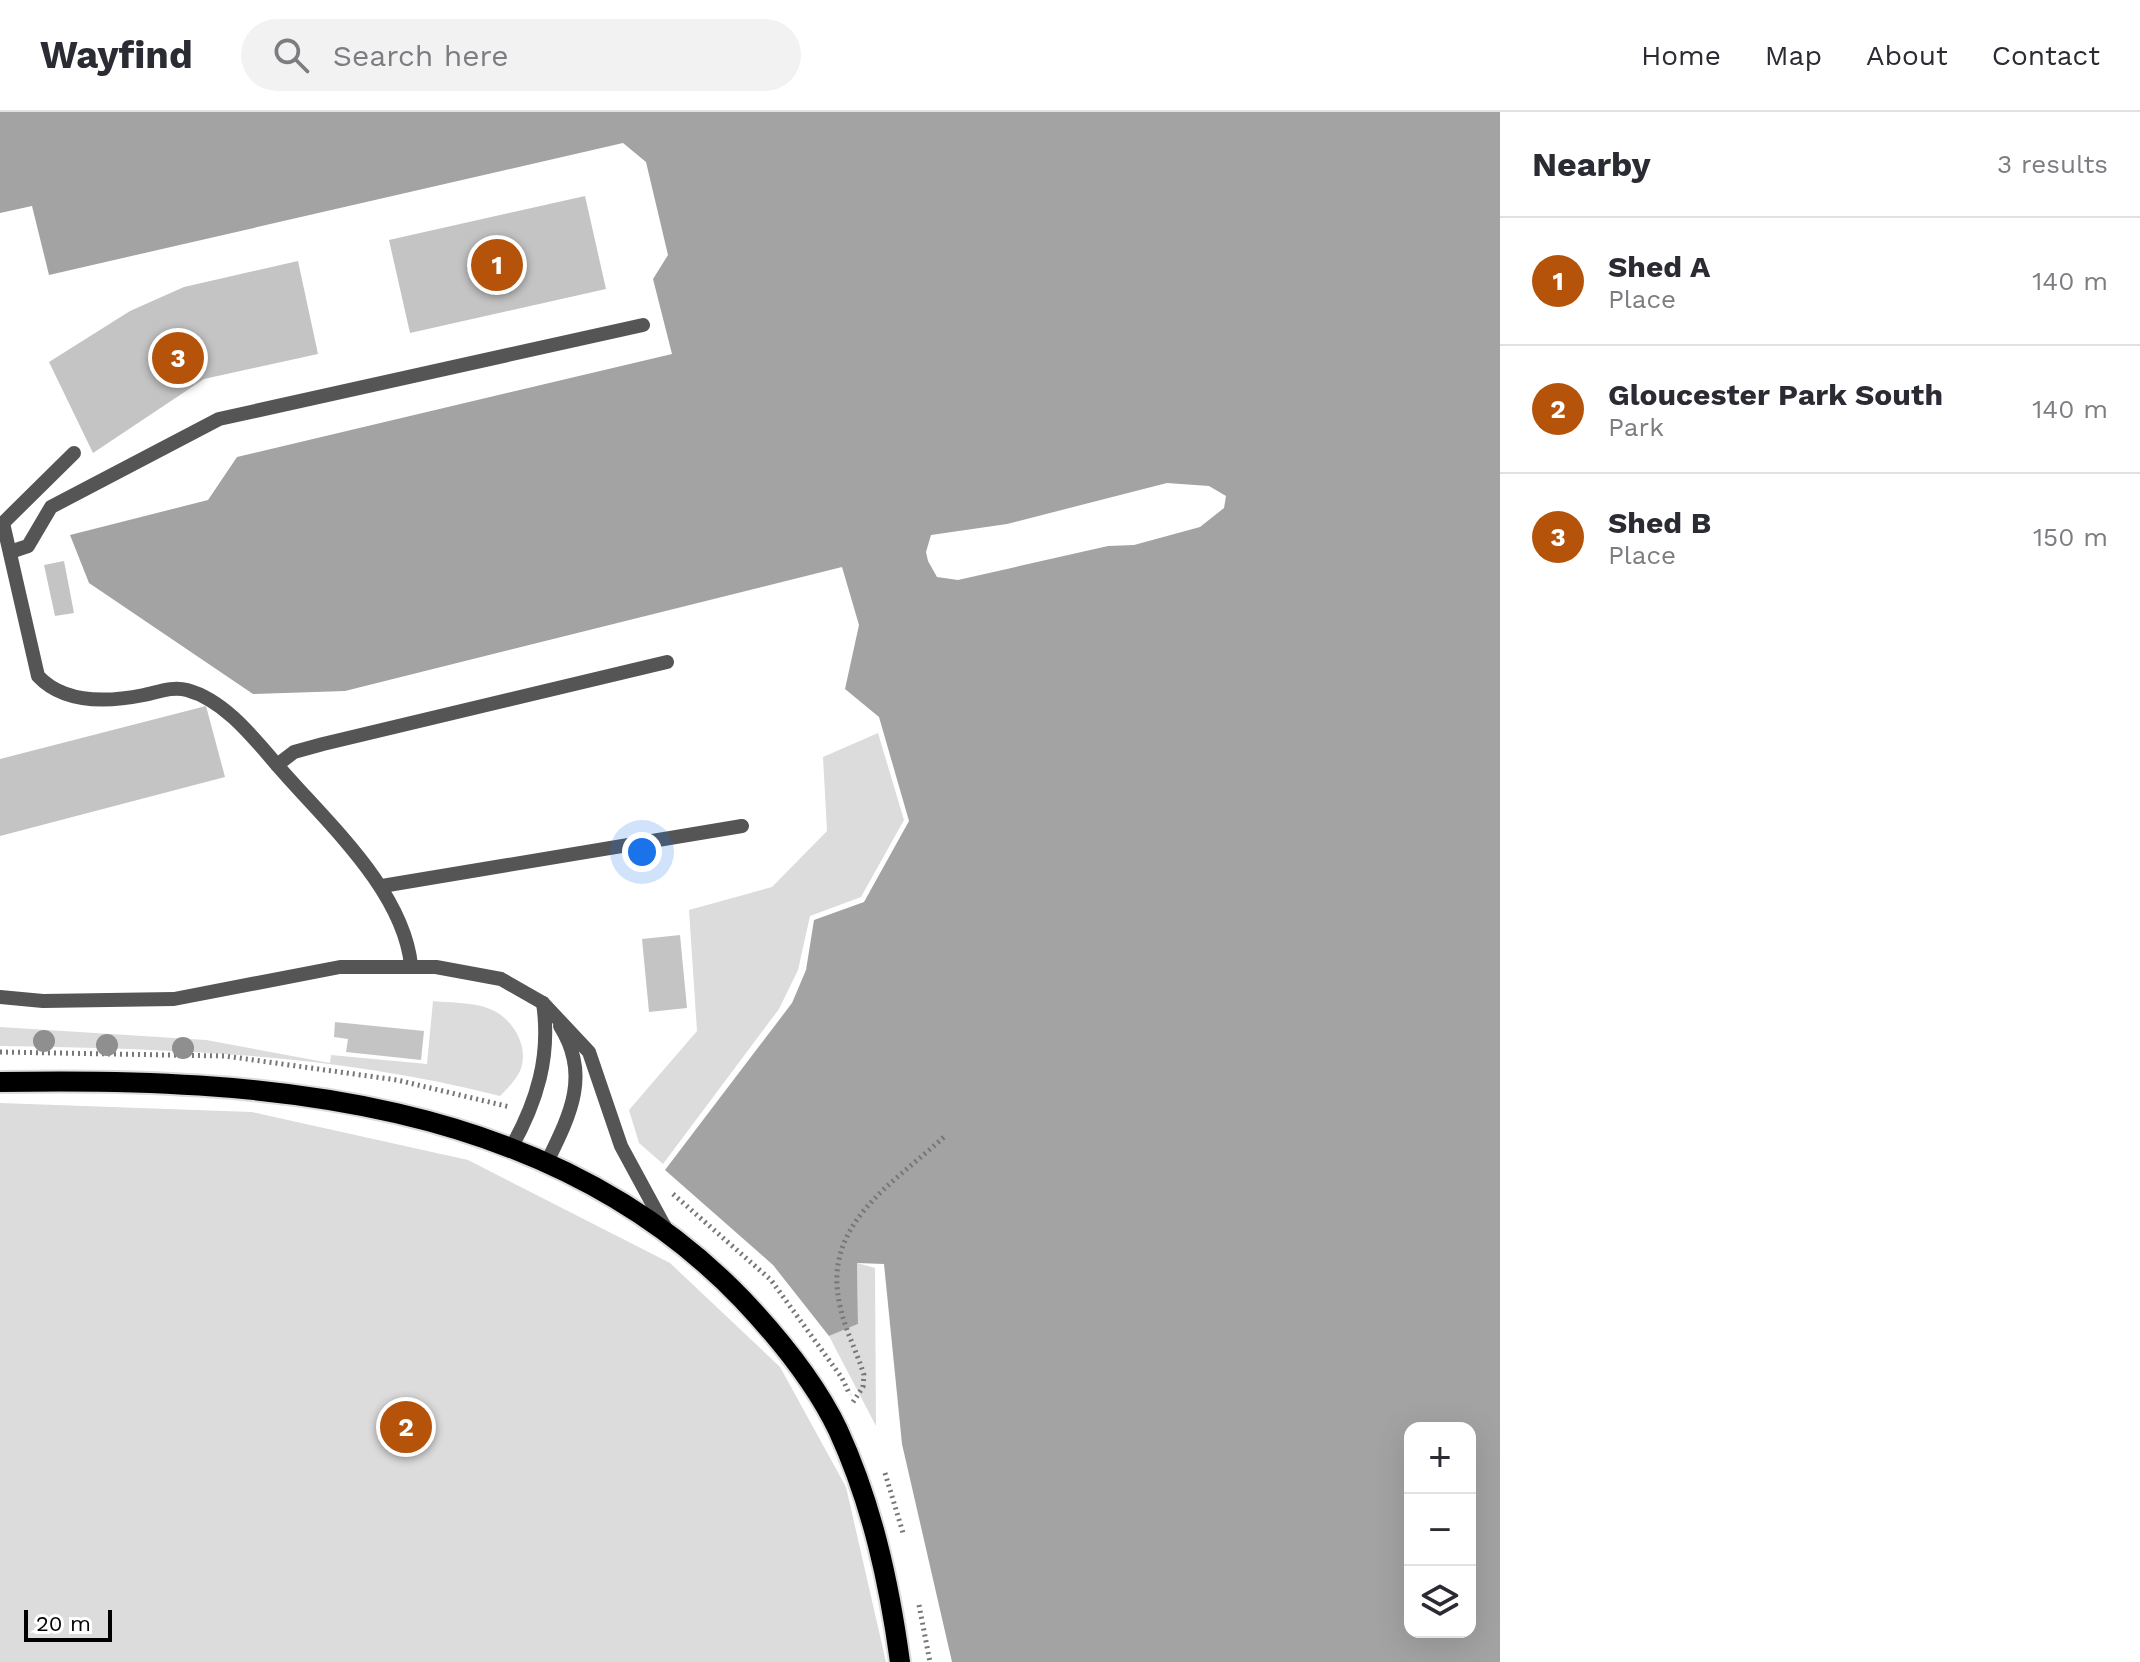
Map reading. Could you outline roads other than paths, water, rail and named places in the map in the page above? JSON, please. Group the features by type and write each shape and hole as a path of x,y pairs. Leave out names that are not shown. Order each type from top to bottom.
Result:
{"main road":[{"path":"0,1082 256,1090 356,1102 409,1114 547,1162 666,1231 714,1270 761,1320 788,1352 837,1428 881,1551 900,1662"}],"lane":[{"path":"10,552 28,546 51,507 219,419 643,325"},
{"path":"74,453 2,524 38,676 61,693 100,700 173,688 188,690 215,704 244,728 382,886 409,944 411,965"},
{"path":"277,765 294,752 323,744 667,662"},
{"path":"382,886 742,826"},
{"path":"0,997 43,1001 174,999 340,967 411,965 501,979 543,1003 589,1052 621,1146 666,1231"},
{"path":"511,1148 534,1103 540,1081 546,1047 543,1003"},
{"path":"543,1003 570,1047 578,1081 571,1111 547,1162"}],"place":[{"name":"Shed A","path":"497,265"},
{"name":"Shed B","path":"178,358"},
{"name":"Gloucester Park South","path":"406,1427"}]}
